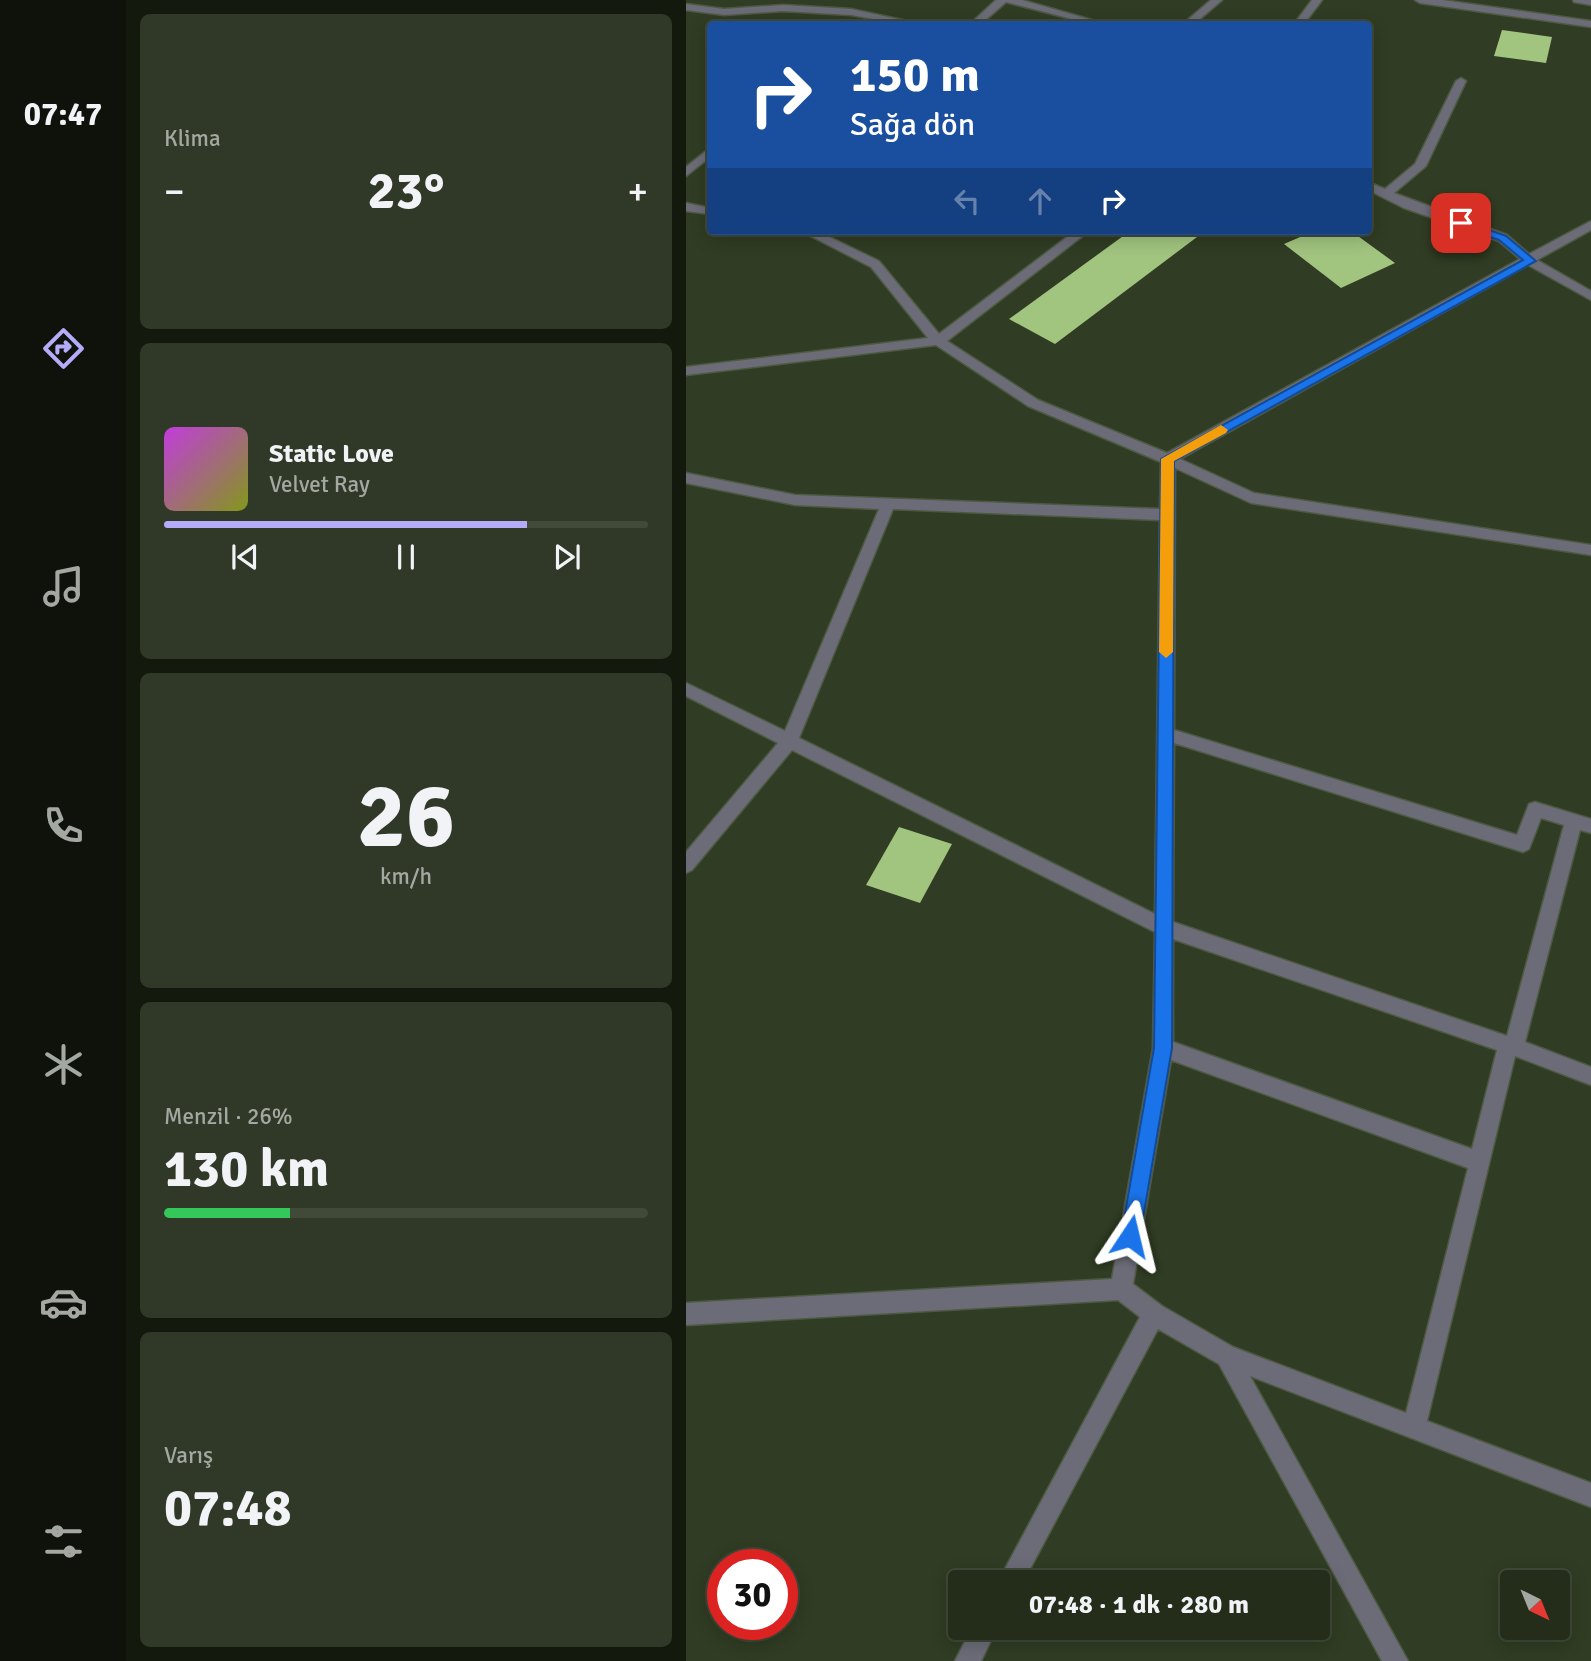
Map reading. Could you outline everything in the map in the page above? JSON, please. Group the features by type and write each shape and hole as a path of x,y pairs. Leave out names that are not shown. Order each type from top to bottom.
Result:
{"street":[{"path":"843,21 858,0"},
{"path":"978,21 1002,0"},
{"path":"1010,0 1090,21"},
{"path":"1192,21 1217,0"},
{"path":"1301,21 1317,0"},
{"path":"1420,0 1591,24"},
{"path":"1578,0 1591,2"},
{"path":"686,7 724,12 783,8 850,12 900,21"},
{"path":"1386,194 1420,166 1461,81"},
{"path":"686,173 707,154"},
{"path":"1372,187 1440,218 1503,238 1530,261 1591,296"},
{"path":"686,206 707,210"},
{"path":"1168,459 1591,225"},
{"path":"815,235 875,264 938,341 1033,404 1168,459 1251,499 1591,551"},
{"path":"686,371 938,341 1078,235"},
{"path":"1121,1289 1163,1048 1168,459"},
{"path":"686,478 795,500 1167,515"},
{"path":"686,865 790,740 888,504"},
{"path":"686,688 1163,927 1591,1076"},
{"path":"1166,734 1523,844 1535,808 1582,823 1511,1046 1479,1162 1414,1428"},
{"path":"1163,1048 1479,1162"},
{"path":"688,1316 1121,1289 1154,1314 1227,1356 1591,1495"},
{"path":"1016,1570 1154,1314"},
{"path":"1227,1356 1396,1661"},
{"path":"967,1661 978,1640"}],"building":[{"path":"1502,30 1552,37 1546,63 1494,56"},
{"path":"1124,235 1200,235 1055,344 1009,319"},
{"path":"1305,235 1356,235 1395,263 1341,288 1284,244"},
{"path":"899,827 952,844 920,903 866,885"}],"slow traffic":[{"path":"1166,652 1168,459 1221,430"}],"route":[{"path":"1130,1236 1163,1048 1168,459 1530,261 1503,238 1461,223"}]}
